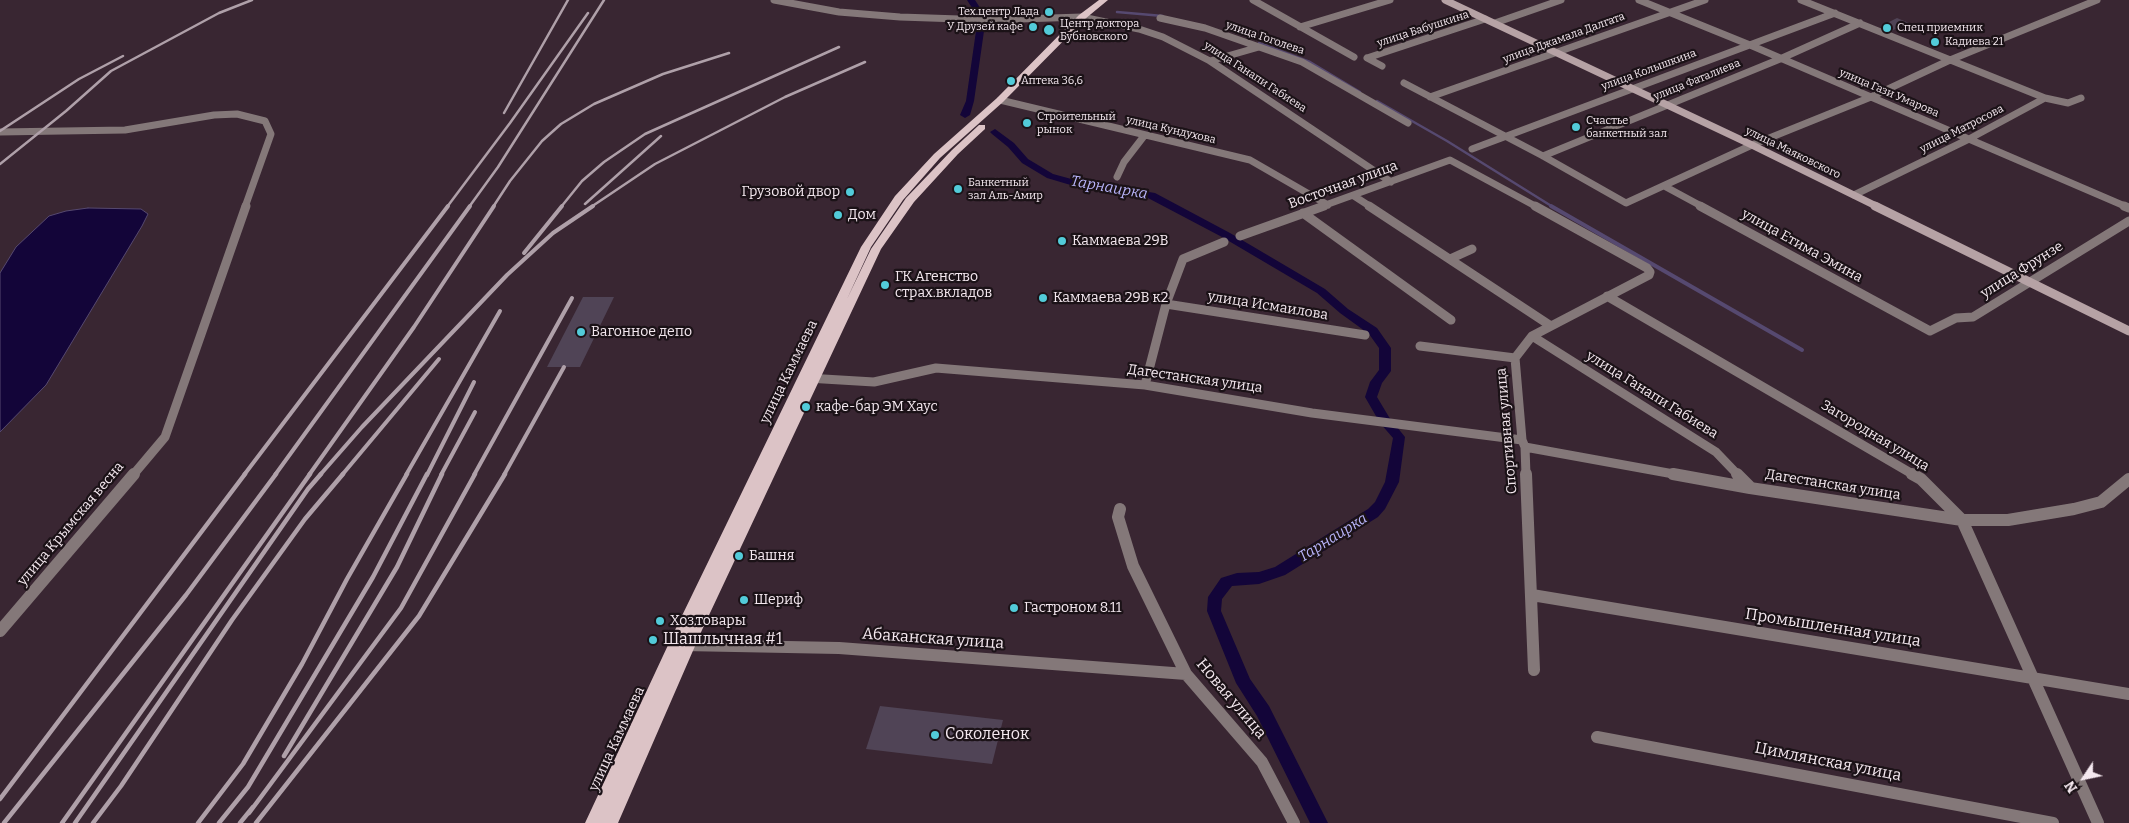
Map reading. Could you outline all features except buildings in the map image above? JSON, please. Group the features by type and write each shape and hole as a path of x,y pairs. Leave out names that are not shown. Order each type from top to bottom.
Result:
{"main road":[{"name":"улица Каммаева","path":"594,823 683,645 809,378 866,247 899,198 937,156 1005,101 1104,0"},
{"name":"улица Каммаева","path":"1087,18 1114,0"},
{"name":"улица Каммаева","path":"609,823 683,645"}],"street":[{"name":"улица Ганапи Габиева","path":"774,0 819,8 900,17 972,20 1087,18 1139,29 1163,37 1210,62 1391,182"},
{"path":"819,8 823,0"},
{"path":"1253,0 1354,56"},
{"path":"1300,27 1390,0"},
{"name":"улица Маяковского","path":"1445,0 1752,145 2129,331"},
{"path":"1495,23 1561,0"},
{"name":"улица Гази Умарова","path":"1639,0 1750,45 2129,208"},
{"name":"улица Джамала Далгата","path":"1430,97 1667,12 1706,0"},
{"path":"1801,0 2045,98 2068,103 2081,98"},
{"path":"1404,83 1543,156 1626,203 1752,145 1871,97 1950,60 2097,0"},
{"name":"улица Колышкина","path":"1472,149 1835,13"},
{"name":"улица Гоголева","path":"1160,18 1205,28 1302,62 1408,123"},
{"name":"улица Бабушкина","path":"1382,66 1367,58 1485,19"},
{"name":"улица Фаталиева","path":"1543,156 1666,104 1780,59 1860,23"},
{"path":"1210,62 1259,47"},
{"name":"улица Матросова","path":"1854,195 1969,139 2045,98"},
{"name":"улица Кундухова","path":"1005,101 1250,160 1328,205"},
{"name":"улица Крымская весна","path":"0,132 125,130 220,115 245,115 265,121 270,138 165,436 0,631"},
{"path":"1117,177 1124,162 1144,136"},
{"name":"Восточная улица","path":"1240,236 1446,162 1454,161 1647,268"},
{"name":"улица Етима Эмина","path":"1666,186 1925,330"},
{"path":"1354,196 1551,326"},
{"path":"1303,213 1451,320"},
{"name":"улица Фрунзе","path":"1925,330 1935,329 1956,318 1973,317 2129,221"},
{"path":"1144,385 1166,304 1183,259 1224,242"},
{"path":"1450,259 1472,249"},
{"name":"Спортивная улица","path":"1534,670 1524,444 1515,358 1532,336 1649,275 1650,272 1647,268"},
{"name":"Загородная улица","path":"1607,296 1921,479 1962,520 2098,823"},
{"name":"улица Исмаилова","path":"1166,304 1365,335"},
{"name":"улица Ганапи Габиева","path":"1532,336 1716,452 1750,488"},
{"path":"1420,346 1515,358"},
{"name":"Дагестанская улица","path":"809,378 874,382 936,368 1144,385 1524,444 1750,488 1962,520 2008,520 2074,509 2100,502 2129,479"},
{"name":"Новая улица","path":"1120,509 1118,516 1133,566 1186,674 1262,762 1294,823"},
{"name":"Промышленная улица","path":"1532,594 2129,694"},
{"name":"Абаканская улица","path":"683,645 839,648 1186,674"},
{"name":"Цимлянская улица","path":"1597,736 2053,823"}],"shaded area":[{"path":"88,208 141,209 148,214 46,385 0,432 0,273 16,247 49,216"}],"waterway":[{"name":"Тарнаирка","path":"965,115 970,101 982,17 971,0"},
{"path":"980,11 1002,8"},
{"path":"1117,12 1163,16"},
{"path":"1259,43 1310,62 1360,92"},
{"path":"1377,101 1447,141 1553,207"},
{"name":"Тарнаирка","path":"995,132 1011,145 1025,161 1050,176 1074,183 1151,195 1226,235 1321,291 1344,311 1373,331 1385,348 1385,371 1376,382 1371,397 1384,420 1399,437 1392,482 1380,505 1373,513 1280,571 1259,578 1237,579 1226,582 1224,588 1215,597 1214,611 1244,683 1263,711 1319,823"},
{"path":"1551,206 1802,350"}],"railway":[{"path":"0,164 66,111 111,71 219,13 252,0"},
{"path":"504,113 568,0"},
{"path":"469,207 498,167 604,0"},
{"path":"447,207 510,123 588,13"},
{"path":"561,207 582,181 604,162 645,134 839,47"},
{"path":"493,207 510,181 542,141 561,124 594,104 663,74 729,53"},
{"path":"0,131 79,79 123,56"},
{"path":"591,207 655,164 785,97 865,62"},
{"path":"585,204 661,136"},
{"path":"244,475 448,206"},
{"path":"275,475 470,206"},
{"path":"309,475 414,327 494,206"},
{"path":"524,253 562,206"},
{"path":"320,475 362,427 507,275 553,233 593,206"},
{"path":"474,475 572,298"},
{"path":"406,475 500,311"},
{"path":"342,475 439,359"},
{"path":"504,475 564,367"},
{"path":"427,475 474,382"},
{"path":"441,475 475,412"},
{"path":"0,799 245,474"},
{"path":"4,823 186,595 276,474"},
{"path":"62,823 310,474"},
{"path":"75,823 308,489 321,474"},
{"path":"93,823 121,786 232,620 305,519 343,474"},
{"path":"198,823 243,764 302,664 347,579 407,474"},
{"path":"219,823 248,787 373,577 427,474"},
{"path":"284,756 397,567 442,474"},
{"path":"249,813 401,608 475,474"},
{"path":"256,823 419,616 505,474"},
{"path":"240,823 253,807"}],"place":[{"name":"Тех.центр Лада","path":"1049,12"},
{"name":"У Друзей кафе","path":"1033,27"},
{"name":"Спец приемник","path":"1887,28"},
{"name":"Центр доктора Бубновского","path":"1049,30"},
{"name":"Кадиева 21","path":"1935,42"},
{"name":"Аптека 36,6","path":"1011,81"},
{"name":"Строительный рынок","path":"1027,123"},
{"name":"Счастье банкетный зал","path":"1576,127"},
{"name":"Банкетный зал Аль-Амир","path":"958,189"},
{"name":"Грузовой двор","path":"850,192"},
{"name":"Дом","path":"838,215"},
{"name":"Каммаева 29В","path":"1062,241"},
{"name":"ГК Агенство страх.вкладов","path":"885,285"},
{"name":"Каммаева 29В к2","path":"1043,298"},
{"name":"Вагонное депо","path":"581,332"},
{"name":"кафе-бар ЭМ Хаус","path":"806,407"},
{"name":"Башня","path":"739,556"},
{"name":"Шериф","path":"744,600"},
{"name":"Гастроном 8.11","path":"1014,608"},
{"name":"Хоз.товары","path":"660,621"},
{"name":"Шашлычная #1","path":"653,640"},
{"name":"Соколенок","path":"935,735"}]}
